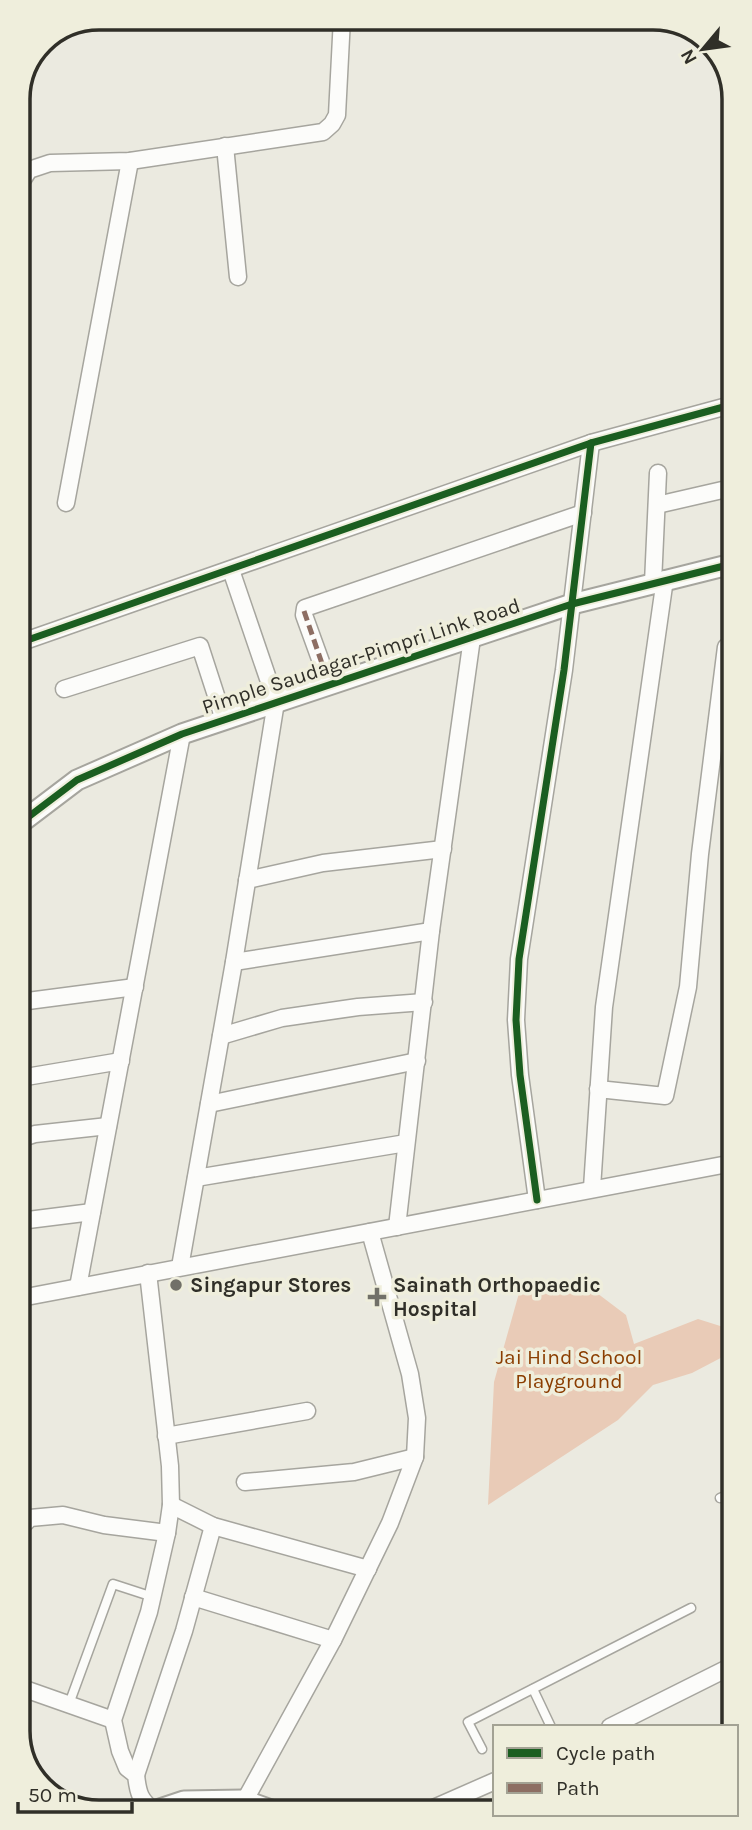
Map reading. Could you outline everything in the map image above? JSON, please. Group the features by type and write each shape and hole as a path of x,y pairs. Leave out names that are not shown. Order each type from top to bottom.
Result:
{"street":[{"path":"30,169 37,165 130,161 323,132 337,115 341,30"},
{"path":"225,146 237,277"},
{"path":"66,503 130,161"},
{"path":"30,639 591,443 722,407"},
{"path":"537,1200 520,1075 516,1020 519,960 572,604 591,443"},
{"path":"592,1188 604,1007 659,581 658,473"},
{"path":"657,505 722,490"},
{"path":"329,684 304,615 305,608 583,513"},
{"name":"Pimple Saudagar-Pimpri Link Road","path":"30,816 77,780 183,734 572,604 722,566"},
{"path":"180,1267 234,962 276,702 231,570"},
{"path":"397,1227 431,931 472,638"},
{"path":"64,689 200,646 224,720"},
{"path":"598,1089 665,1096 688,987 700,854 722,680"},
{"path":"78,1287 183,734"},
{"path":"247,880 323,863 443,849"},
{"path":"234,962 431,931"},
{"path":"30,1001 135,986"},
{"path":"221,1036 282,1018 358,1007 424,1002"},
{"path":"30,1076 121,1061"},
{"path":"209,1104 417,1061"},
{"path":"30,1136 108,1126"},
{"path":"196,1178 407,1143"},
{"path":"30,1296 722,1165"},
{"path":"30,1220 92,1212"},
{"path":"244,1800 333,1640 390,1524 415,1457 416,1419 410,1374 370,1232"},
{"path":"136,1775 127,1768 113,1720 153,1597 167,1533 170,1505 166,1436 148,1273"},
{"path":"166,1436 307,1411"},
{"path":"245,1482 354,1472 415,1457"},
{"path":"170,1505 213,1526 368,1569"},
{"path":"30,1518 63,1515 104,1525 167,1533"},
{"path":"142,1800 138,1793 136,1775 213,1526"},
{"path":"193,1597 333,1640"},
{"path":"619,1725 637,1721 722,1672"},
{"path":"30,1691 113,1720"},
{"path":"452,1800 493,1782"}],"lane":[{"path":"69,1704 113,1584 153,1597"},
{"path":"482,1749 468,1723 691,1608"},
{"path":"533,1689 550,1725"}],"green space":[{"name":"Jai Hind School Playground","path":"521,1286 589,1287 626,1315 634,1344 698,1319 722,1327 722,1357 692,1373 653,1385 618,1420 488,1505 494,1382"}],"marked path":[{"path":"304,611 329,684"}],"cycle path":[{"path":"30,639 591,443 722,407"},
{"path":"537,1200 520,1075 516,1020 519,959 564,670 591,443"},
{"path":"30,816 77,780 182,734 572,604 722,566"}],"place":[{"name":"Singapur Stores","path":"176,1285"},
{"name":"Sainath Orthopaedic Hospital","path":"377,1297"}]}
